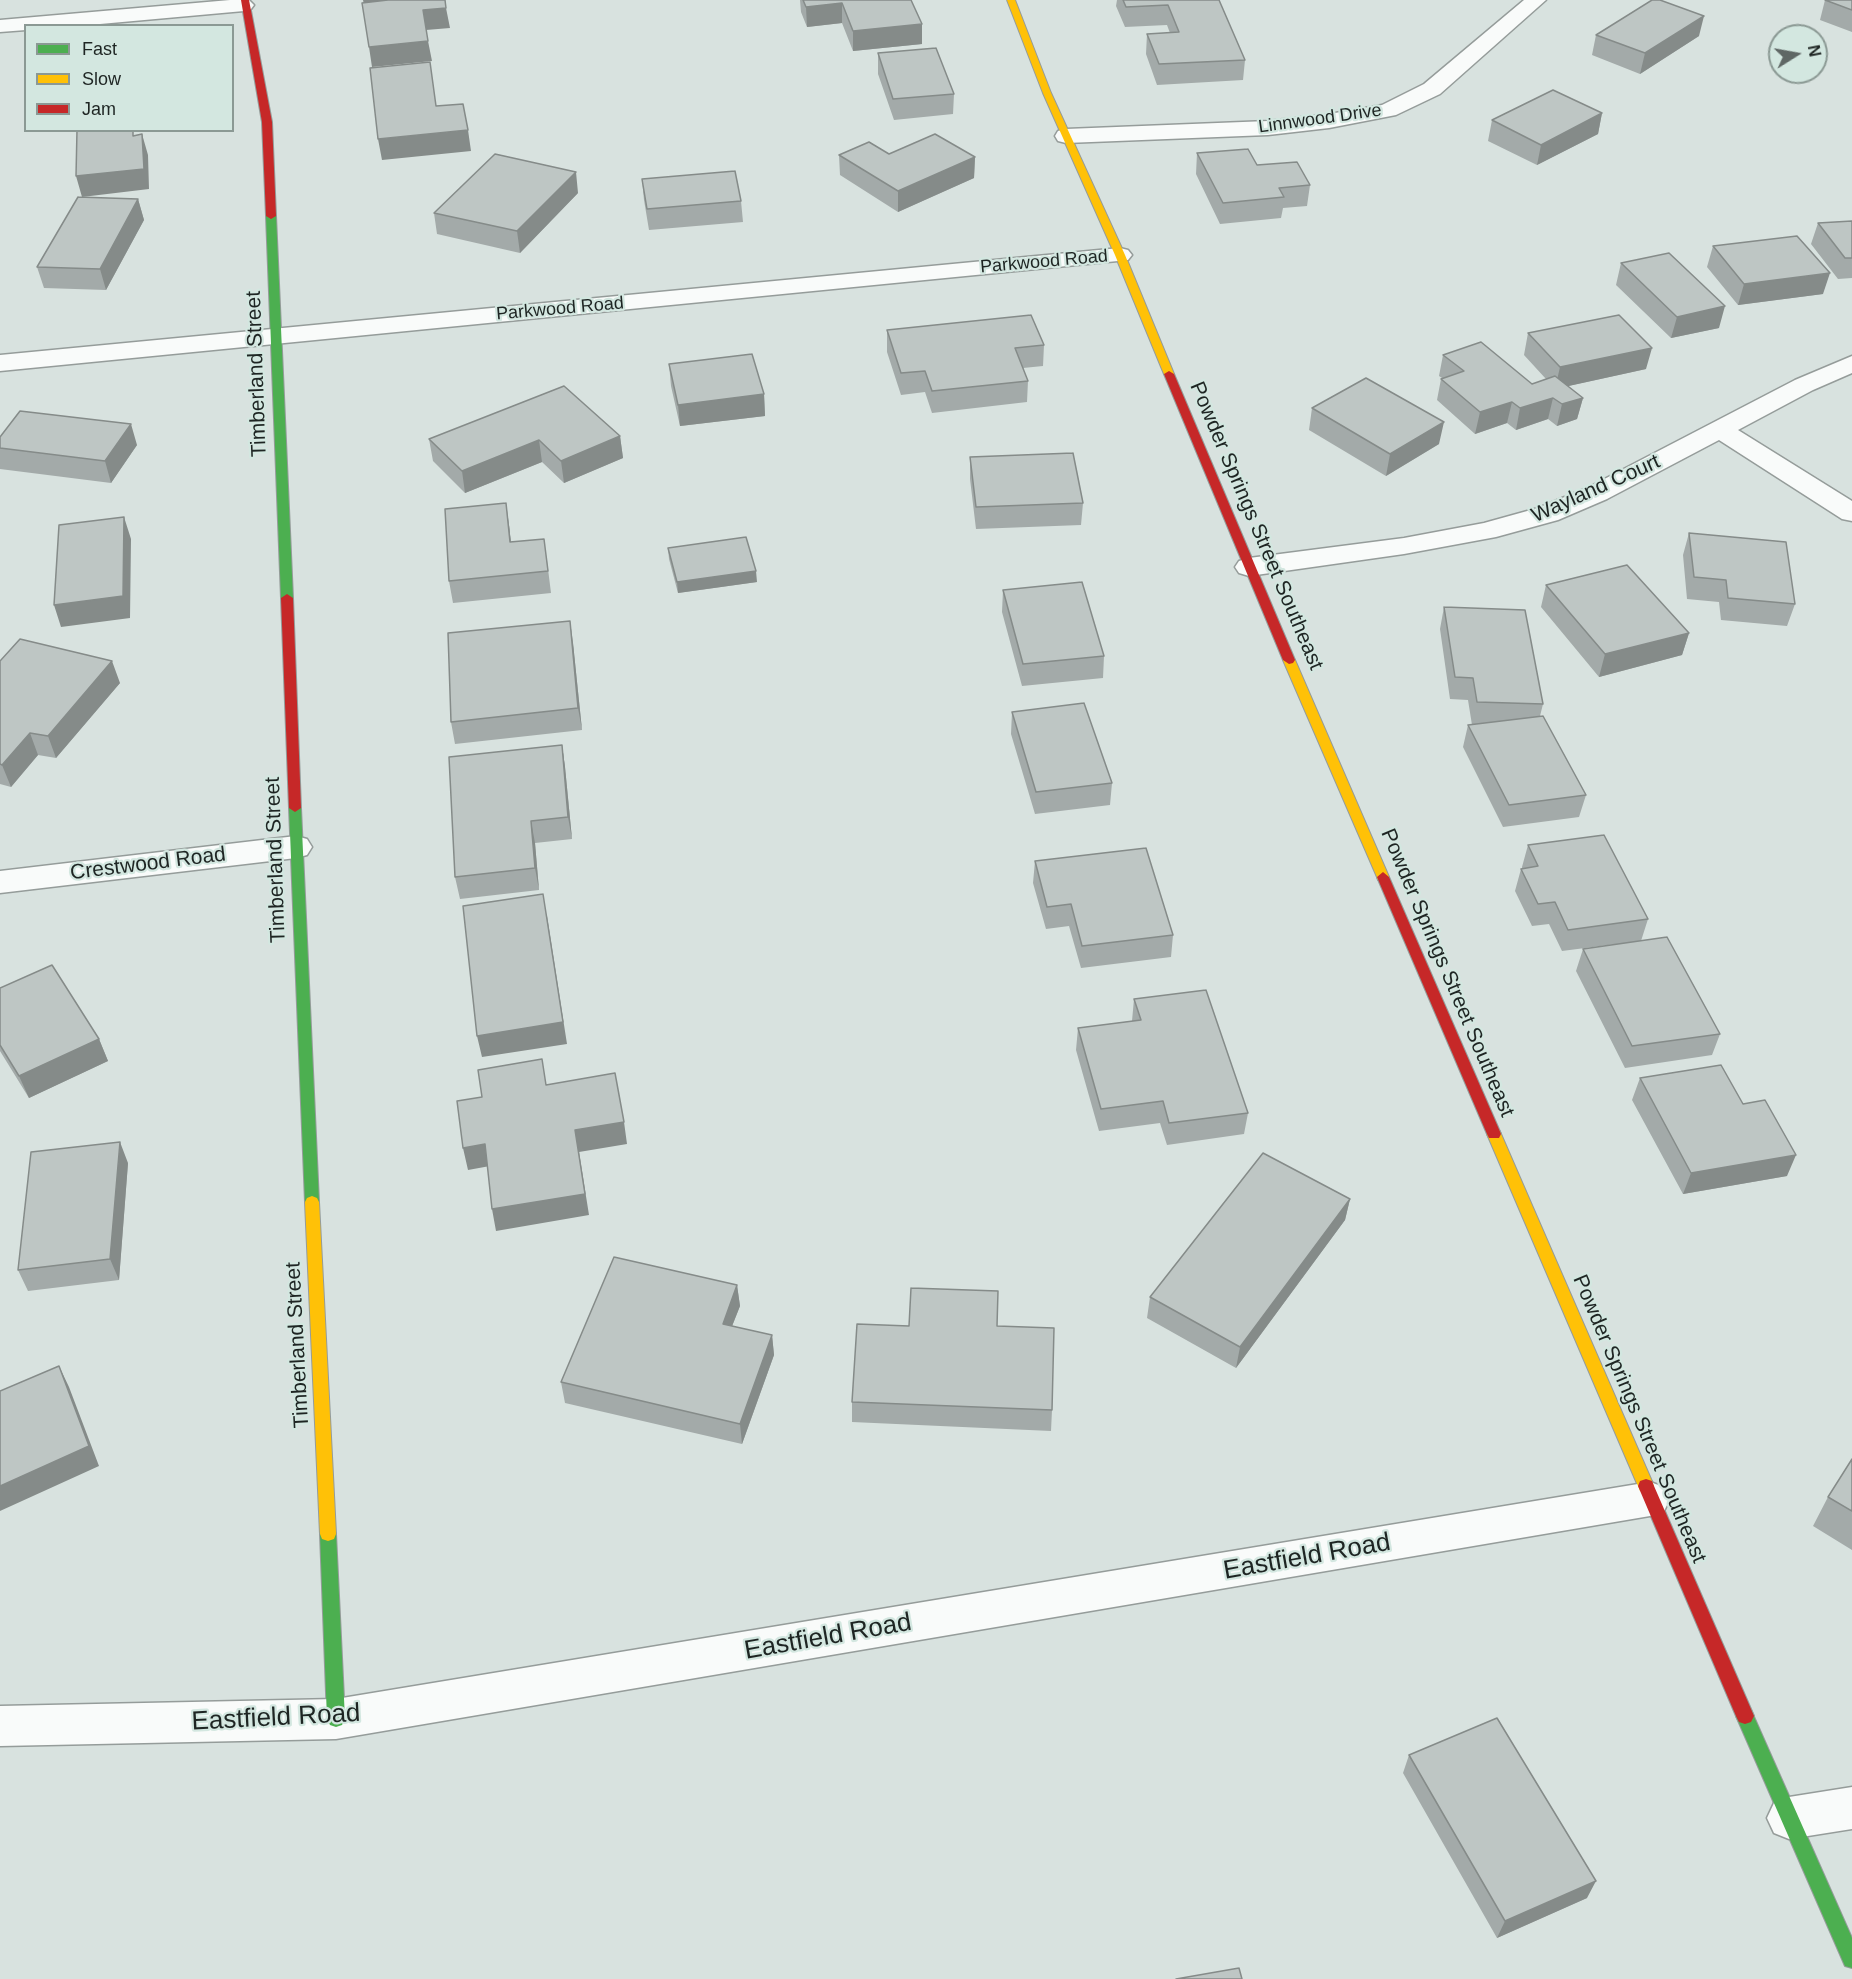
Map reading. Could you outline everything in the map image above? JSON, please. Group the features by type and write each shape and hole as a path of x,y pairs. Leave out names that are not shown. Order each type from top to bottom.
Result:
{"street":[{"name":"Powder Springs Street Southeast","path":"1011,0 1066,136 1120,255 1248,567 1650,1499 1852,1959"},
{"name":"Linnwood Drive","path":"1066,136 1268,128 1329,121 1388,110 1432,89 1536,0"},
{"path":"0,26 245,3"},
{"name":"Timberland Street","path":"245,3 267,122 296,847 336,1719"},
{"name":"Parkwood Road","path":"0,363 1120,255"},
{"name":"Wayland Court","path":"1248,567 1416,544 1486,531 1548,514 1598,493 1804,385 1852,364"},
{"path":"1721,430 1852,513"},
{"name":"Crestwood Road","path":"0,882 296,847"},
{"name":"Eastfield Road","path":"0,1726 336,1719 1650,1499"},
{"path":"1789,1818 1852,1808"}],"building":[{"path":"388,0 445,0 446,8 423,10 428,41 369,47 362,3"},
{"path":"803,0 911,0 922,24 853,31 842,3 806,7"},
{"path":"1123,0 1219,0 1245,60 1159,64 1147,34 1179,32 1168,5 1126,7"},
{"path":"1652,0 1660,0 1704,16 1645,53 1596,35"},
{"path":"1825,0 1852,0 1852,10"},
{"path":"936,48 954,94 893,99 878,53"},
{"path":"430,62 436,106 463,104 468,130 378,139 370,68"},
{"path":"1553,90 1602,113 1541,145 1492,120"},
{"path":"77,132 133,132 133,136 142,134 144,169 76,176"},
{"path":"935,134 975,157 898,191 839,155 869,142 889,154"},
{"path":"1248,149 1257,165 1297,162 1310,185 1279,188 1284,197 1223,203 1197,153"},
{"path":"495,154 576,172 517,231 434,213"},
{"path":"735,171 741,201 647,209 642,179"},
{"path":"78,197 138,199 100,269 37,267"},
{"path":"1852,221 1852,258 1845,258 1818,223"},
{"path":"1797,236 1830,273 1744,284 1713,246"},
{"path":"1669,253 1725,306 1677,317 1621,263"},
{"path":"1031,315 1044,345 1015,348 1028,381 932,391 925,371 901,373 887,330"},
{"path":"1619,315 1652,348 1560,367 1528,333"},
{"path":"1481,342 1532,384 1555,376 1583,398 1562,404 1553,398 1520,408 1512,402 1480,412 1441,379 1464,371 1443,355"},
{"path":"752,354 764,394 678,405 669,364"},
{"path":"1366,378 1444,422 1390,454 1312,408"},
{"path":"564,386 620,436 561,461 539,440 462,471 429,439"},
{"path":"20,411 131,424 105,461 0,448 0,437"},
{"path":"1073,453 1083,503 976,507 970,457"},
{"path":"506,503 510,542 544,539 548,571 449,581 445,509"},
{"path":"124,517 123,596 54,605 59,525"},
{"path":"1689,533 1786,542 1795,604 1728,598 1726,580 1694,577"},
{"path":"746,537 756,571 677,582 668,548"},
{"path":"1627,565 1689,633 1605,654 1546,585"},
{"path":"1082,582 1104,656 1023,664 1003,590"},
{"path":"1444,607 1525,610 1543,704 1477,702 1473,678 1455,677"},
{"path":"570,621 578,708 451,722 448,633"},
{"path":"20,639 112,661 48,736 30,733 2,765 0,764 0,661"},
{"path":"1084,703 1112,783 1036,792 1012,712"},
{"path":"1543,716 1586,795 1509,805 1468,725"},
{"path":"562,745 568,817 531,821 535,868 455,877 449,757"},
{"path":"1604,835 1648,919 1568,930 1555,902 1538,904 1521,869 1538,866 1528,845"},
{"path":"1146,848 1173,935 1082,946 1071,904 1047,907 1035,861"},
{"path":"543,894 563,1022 477,1036 463,906"},
{"path":"1667,937 1720,1034 1632,1046 1583,949"},
{"path":"52,965 99,1039 19,1076 0,1045 0,988"},
{"path":"1206,990 1248,1113 1169,1123 1163,1101 1101,1109 1078,1028 1141,1020 1134,999"},
{"path":"542,1059 546,1085 615,1073 624,1122 575,1130 585,1194 492,1209 485,1144 463,1148 457,1101 482,1097 478,1070"},
{"path":"1721,1065 1743,1104 1765,1100 1796,1155 1691,1173 1640,1078"},
{"path":"120,1142 110,1259 18,1270 31,1152"},
{"path":"1263,1153 1350,1199 1240,1347 1150,1297"},
{"path":"614,1257 737,1285 723,1324 772,1335 740,1424 561,1382"},
{"path":"911,1288 998,1291 997,1326 1054,1328 1052,1410 852,1402 857,1324 909,1326"},
{"path":"59,1366 89,1446 0,1486 0,1391"},
{"path":"1852,1459 1852,1511 1828,1497"},
{"path":"1497,1718 1596,1881 1505,1921 1409,1755"},
{"path":"1239,1968 1242,1979 1176,1979"}],"traffic: fast":[{"path":"271,216 287,598"},
{"path":"295,808 312,1202"},
{"path":"328,1534 336,1719"},
{"path":"1745,1716 1852,1959"}],"traffic: slow":[{"path":"1011,0 1047,93 1120,255 1169,374"},
{"path":"1289,660 1383,877"},
{"path":"1494,1134 1646,1486"},
{"path":"312,1202 328,1534"}],"traffic: jam":[{"path":"245,0 267,122 271,216"},
{"path":"1169,374 1289,660"},
{"path":"287,598 295,808"},
{"path":"1383,877 1494,1134"},
{"path":"1646,1486 1745,1716"}]}
